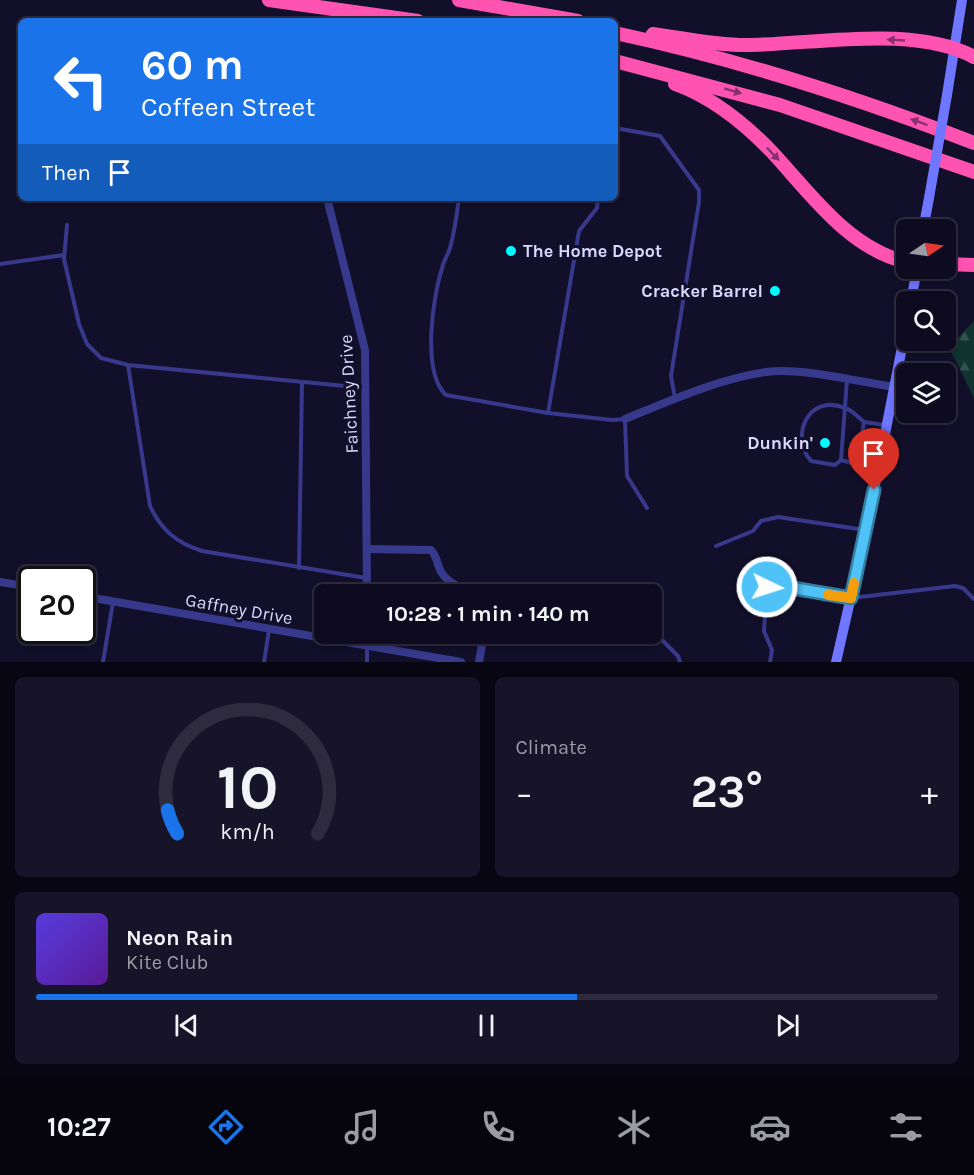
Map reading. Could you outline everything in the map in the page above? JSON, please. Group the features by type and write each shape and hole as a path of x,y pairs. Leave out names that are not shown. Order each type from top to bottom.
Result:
{"highway":[{"path":"270,0 402,18"},
{"path":"458,0 530,18"},
{"path":"458,0 561,18"},
{"path":"391,16 399,18"},
{"path":"618,27 739,45 870,39 913,41 954,48 974,57"},
{"path":"618,34 790,80 894,113 974,142"},
{"path":"618,62 780,105 974,172"},
{"path":"618,69 653,76 698,92 728,113 770,150 846,230 866,245 896,258"},
{"path":"956,264 974,265"}],"main road":[{"path":"925,219 962,0"},
{"path":"836,662 866,531 902,351"}],"street":[{"name":"Faichney Drive","path":"328,201 366,350 367,584"},
{"path":"625,419 675,399 766,372 786,371 895,387"},
{"path":"367,549 430,550 442,572 456,584"},
{"path":"0,582 18,585"},
{"name":"Gaffney Drive","path":"96,598 461,662"},
{"path":"478,662 482,644"}],"lane":[{"path":"618,129 660,136 699,190 671,376 675,399"},
{"path":"459,201 451,247 443,265 431,329 434,369 439,388 446,394 548,413 612,420 625,419 627,476 647,508"},
{"path":"548,413 579,231 597,208 598,201"},
{"path":"67,225 64,255 79,324 87,344 101,358 128,365 367,388"},
{"path":"0,264 64,255"},
{"path":"128,365 143,474 150,506 157,522 178,540 202,551 367,578"},
{"path":"847,380 845,408 844,426 841,460 835,465 811,461 806,455 801,425 808,413 826,405 845,408 864,422 887,426"},
{"path":"299,568 302,382"},
{"path":"857,464 859,439 864,422"},
{"path":"844,426 849,430"},
{"path":"843,438 847,442"},
{"path":"841,460 878,470"},
{"path":"716,546 753,531 761,521 778,517 866,531"},
{"path":"770,662 772,651 764,631 767,587 775,585 851,598 955,586 963,588 974,599"},
{"path":"103,662 113,601"},
{"path":"264,662 269,630"},
{"path":"662,642 680,662"},
{"path":"367,645 367,662"}],"green space":[{"path":"974,321 974,398 951,351 956,351 956,340"}],"slow traffic":[{"path":"828,595 851,598 854,583"}],"place":[{"name":"The Home Depot","path":"511,251"},
{"name":"Cracker Barrel","path":"775,291"},
{"name":"Dunkin'","path":"825,443"}],"route":[{"path":"767,587 775,585 851,598 874,490"}]}
